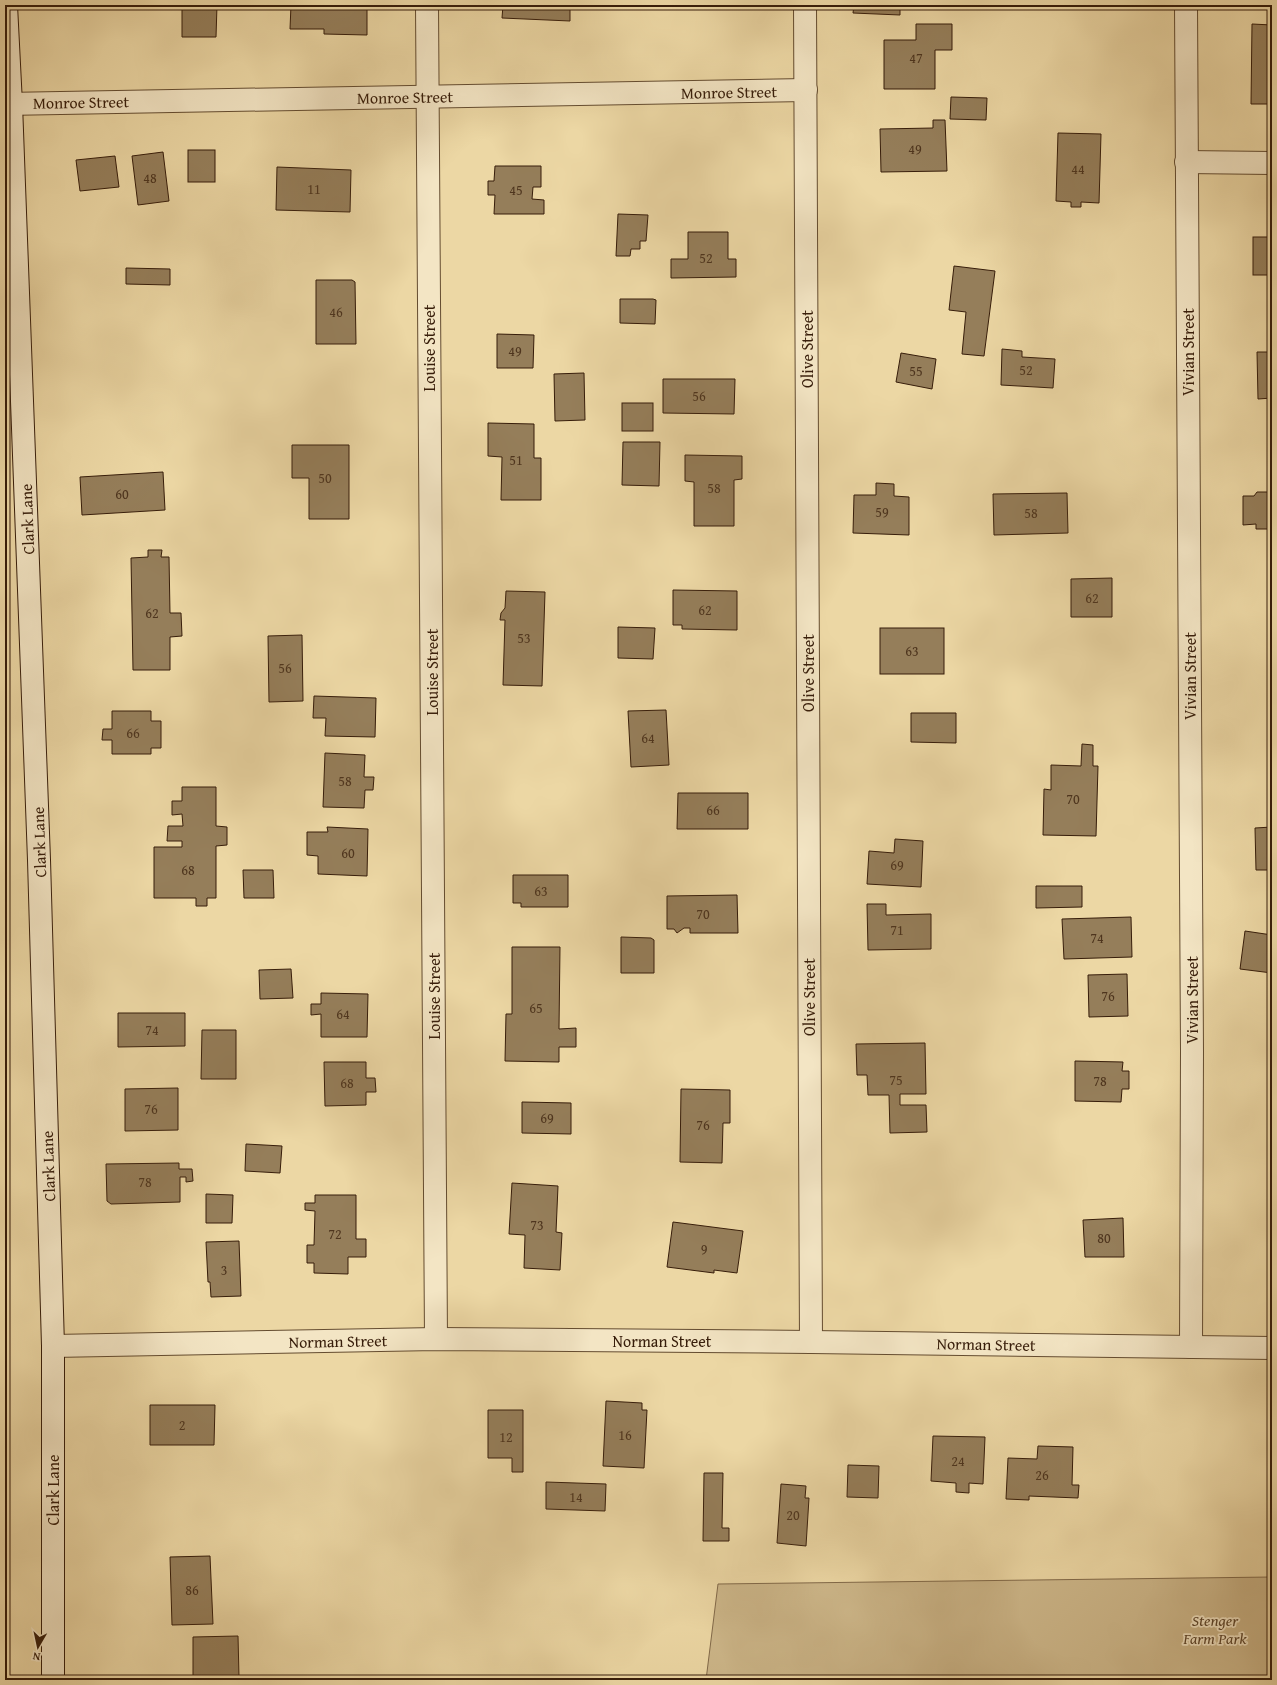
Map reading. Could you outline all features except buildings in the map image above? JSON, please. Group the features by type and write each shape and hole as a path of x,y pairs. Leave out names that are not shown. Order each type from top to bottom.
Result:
{"street":[{"name":"Clark Lane","path":"6,5 8,104 39,860 53,1346 53,1680"},
{"name":"Louise Street","path":"427,5 436,1339"},
{"name":"Olive Street","path":"805,5 810,1342"},
{"name":"Vivian Street","path":"1186,5 1192,1051 1191,1347"},
{"name":"Monroe Street","path":"8,104 806,90"},
{"path":"1186,162 1272,164"},
{"name":"Norman Street","path":"53,1346 436,1339 1272,1348"}],"green space":[{"name":"Stenger Farm Park","path":"1272,1577 1272,1680 706,1680 718,1584"}]}
